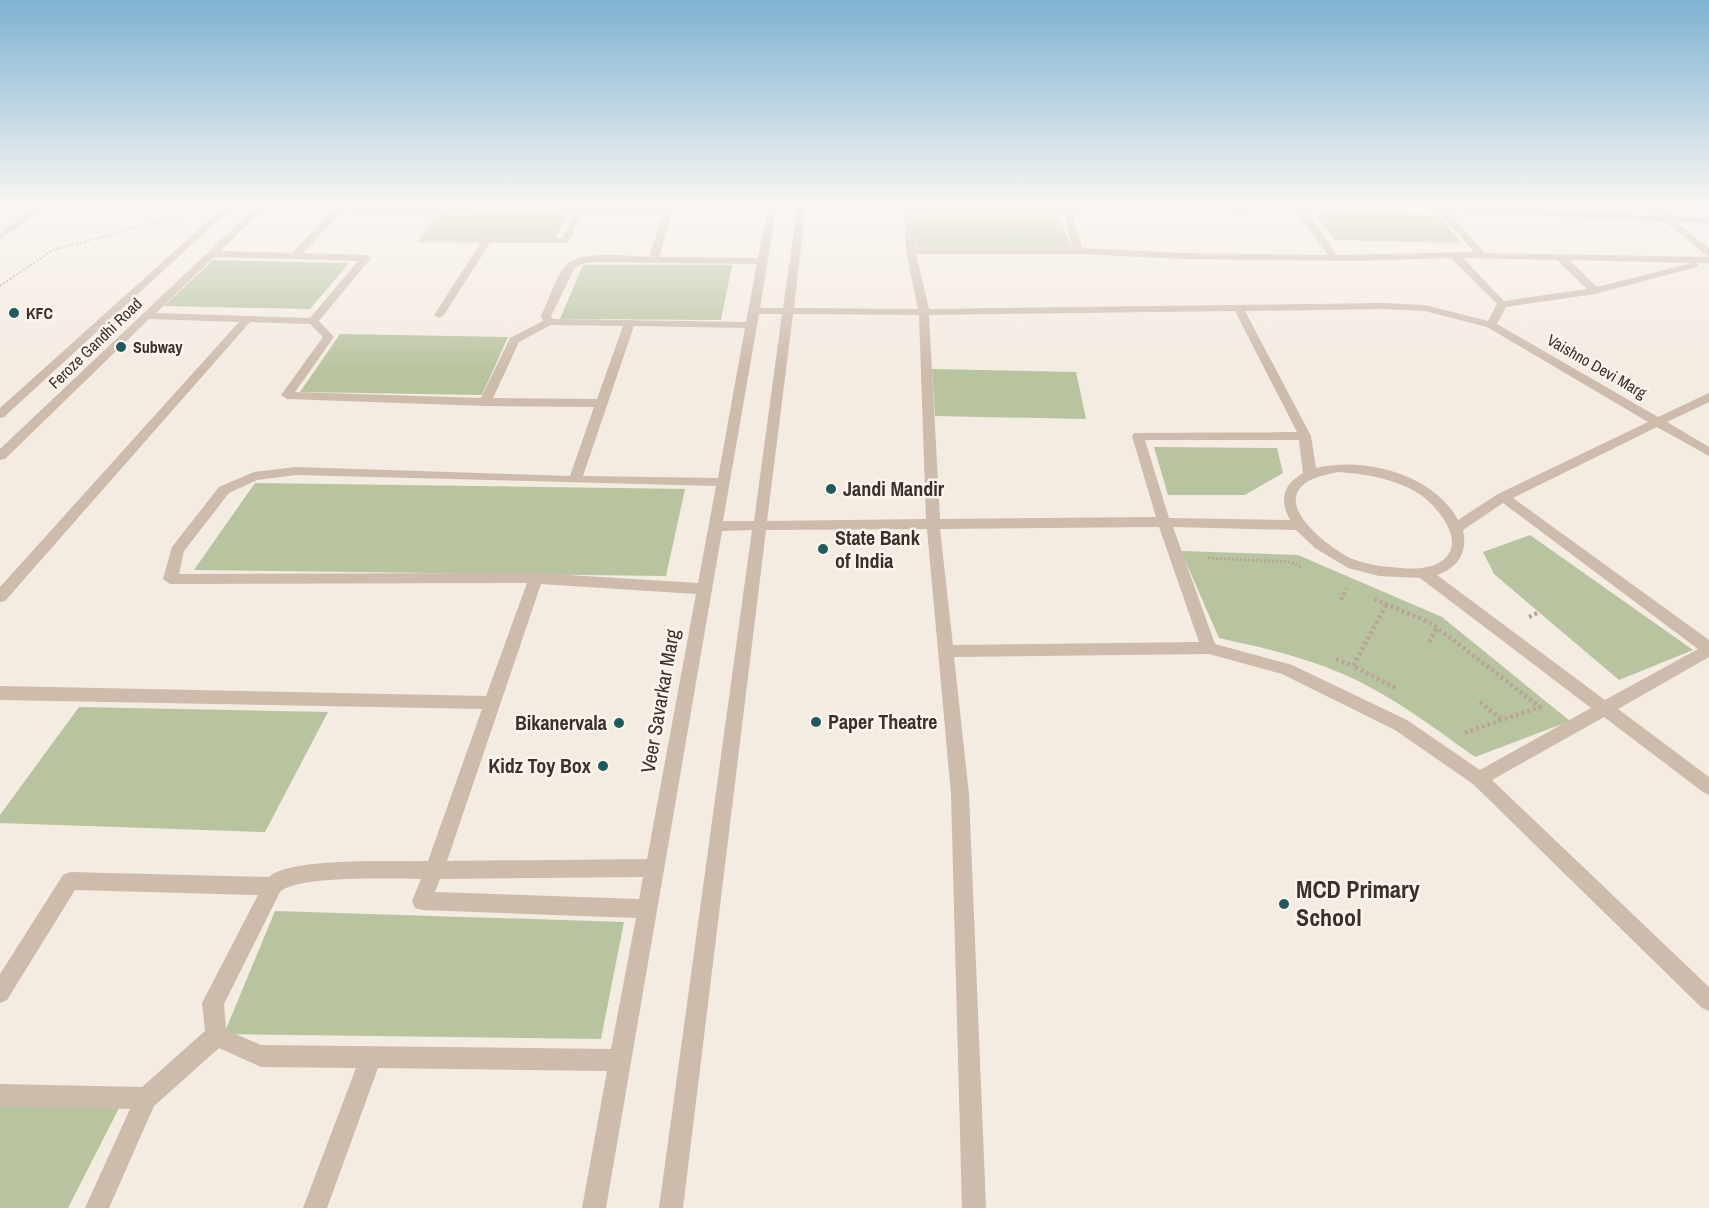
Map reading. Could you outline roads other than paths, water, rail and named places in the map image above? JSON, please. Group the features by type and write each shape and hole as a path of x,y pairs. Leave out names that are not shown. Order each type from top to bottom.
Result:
{"street":[{"name":"Feroze Gandhi Road","path":"0,414 171,259"},
{"name":"Feroze Gandhi Road","path":"0,456 205,259"},
{"path":"313,321 365,259"},
{"path":"439,315 475,259"},
{"path":"485,402 514,340 549,322 546,316 570,267 579,261 590,259"},
{"path":"616,259 763,261"},
{"path":"671,1208 795,259"},
{"path":"913,259 924,312 933,524 960,794 974,1208"},
{"path":"1458,259 1502,304"},
{"path":"1562,259 1595,291"},
{"path":"1663,259 1709,260"},
{"path":"1502,304 1595,291 1709,260"},
{"name":"Veer Savarkar Marg","path":"594,1208 763,261"},
{"path":"1491,325 1502,304"},
{"name":"Vaishno Devi Marg","path":"549,322 629,324 752,318 788,311 924,312 1383,306 1425,308 1491,325 1658,420 1709,452"},
{"path":"1238,307 1305,436 1311,474"},
{"path":"147,316 313,321 329,337 287,395 485,402 600,403"},
{"path":"0,597 247,319"},
{"path":"575,480 629,324"},
{"path":"1458,527 1503,497 1709,397"},
{"path":"1209,648 1164,522 1138,436 1305,436"},
{"path":"1338,468 1365,470 1393,477 1425,492 1445,509 1458,527 1460,543 1455,555 1445,566 1424,573 1395,574 1375,571 1344,561 1318,545 1298,525 1290,507 1289,496 1296,485 1311,474 1338,468"},
{"path":"703,589 536,578 170,579 177,550 224,490 254,476 296,471 722,482"},
{"path":"1479,779 1709,649 1503,497"},
{"path":"715,526 1164,522 1298,525"},
{"path":"1424,573 1709,787"},
{"path":"536,578 422,901 647,909"},
{"path":"946,651 1209,648 1286,669 1401,725 1479,779 1709,1001"},
{"path":"0,693 491,703"},
{"path":"216,1036 213,1003 273,886 280,879 328,871 654,868"},
{"path":"0,993 70,881 273,886"},
{"path":"216,1036 261,1056 620,1060"},
{"path":"97,1208 146,1098 216,1036"},
{"path":"315,1208 371,1057"},
{"path":"0,1095 146,1098"}],"place":[{"name":"KFC","path":"14,313"},
{"name":"Subway","path":"121,347"},
{"name":"Jandi Mandir","path":"831,489"},
{"name":"State Bank of India","path":"823,549"},
{"name":"Paper Theatre","path":"816,722"},
{"name":"Bikanervala","path":"619,723"},
{"name":"Kidz Toy Box","path":"603,766"},
{"name":"MCD Primary School","path":"1284,904"}]}
